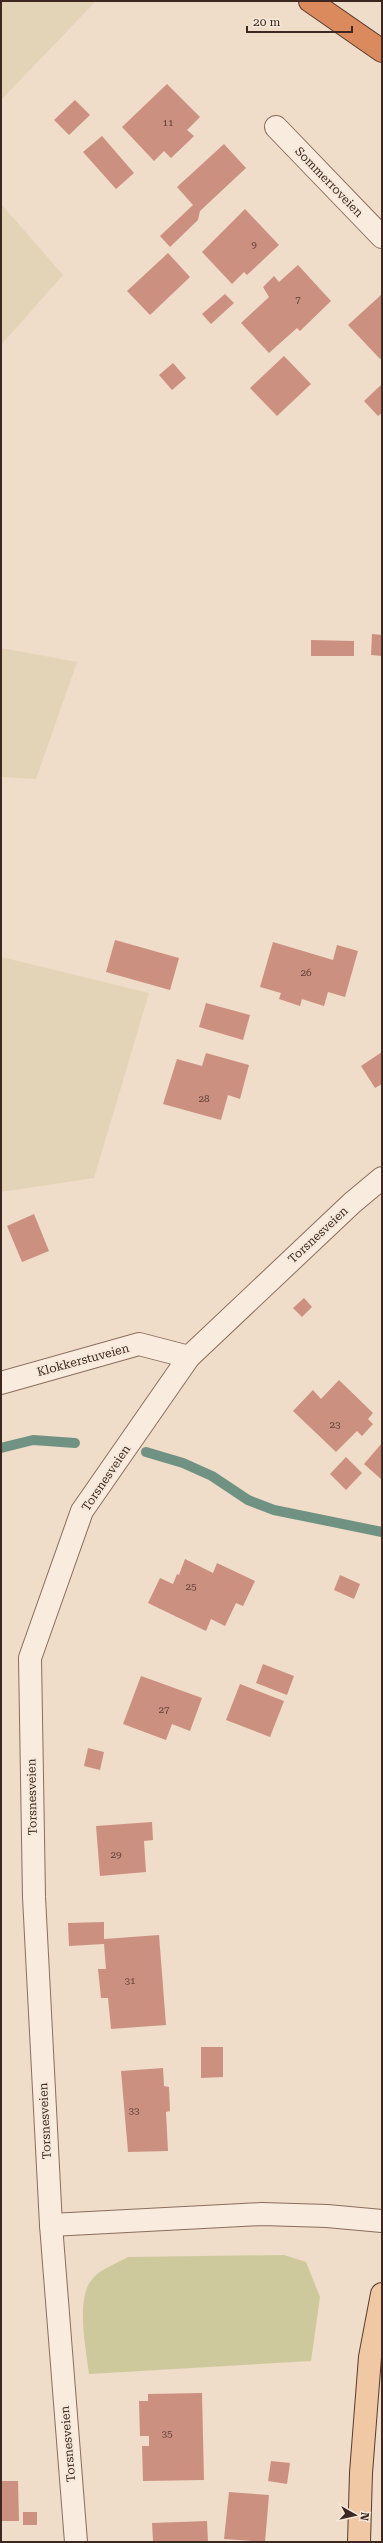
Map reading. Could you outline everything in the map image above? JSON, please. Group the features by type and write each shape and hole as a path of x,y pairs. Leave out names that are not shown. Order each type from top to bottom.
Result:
{"highway":[{"path":"310,1 382,51"}],"main road":[{"path":"359,2542 361,2473 370,2357 382,2294"}],"street":[{"name":"Sommerroveien","path":"276,127 382,237"},
{"name":"Torsnesveien","path":"76,2542 51,2225 34,1896 30,1658 82,1511 189,1357 352,1203 382,1178"},
{"name":"Klokkerstuveien","path":"1,1383 139,1344 189,1357"},
{"path":"51,2225 262,2214 327,2216 382,2221"}],"shaded area":[{"path":"1,1 96,1 1,100"},
{"path":"1,204 63,275 1,345"},
{"path":"1,648 77,662 36,779 1,777"},
{"path":"1,957 149,993 94,1178 1,1192"},
{"path":"284,2255 306,2262 320,2297 311,2361 89,2374 83,2324 84,2298 93,2278 105,2269 128,2257"}],"building":[{"path":"167,84 200,117 187,130 194,136 189,141 171,158 164,151 154,161 122,127"},
{"path":"75,100 90,115 69,135 54,120"},
{"path":"102,136 134,173 116,189 83,152"},
{"path":"224,144 246,168 200,211 198,220 170,247 160,236 193,205 177,187"},
{"path":"245,209 279,245 247,275 244,272 232,284 202,252"},
{"path":"168,253 190,277 150,315 127,291"},
{"path":"298,265 331,301 300,331 297,328 269,353 241,323 269,297 263,287 274,276 279,282"},
{"path":"225,294 234,303 211,324 202,314"},
{"path":"381,295 382,358 380,359 348,325"},
{"path":"284,356 311,384 277,416 250,388"},
{"path":"173,363 186,378 172,390 159,375"},
{"path":"382,384 382,413 378,416 364,401"},
{"path":"372,634 382,635 382,656 371,655"},
{"path":"311,640 354,641 354,656 311,656"},
{"path":"115,940 179,958 170,990 106,972"},
{"path":"273,942 333,960 337,945 358,951 345,997 328,992 324,1006 302,999 300,1006 279,999 281,993 260,987"},
{"path":"206,1003 250,1015 243,1040 199,1027"},
{"path":"382,1052 382,1084 375,1088 361,1066"},
{"path":"206,1053 249,1065 240,1099 228,1095 221,1120 163,1104 177,1059 202,1066"},
{"path":"34,1214 49,1251 22,1262 7,1226"},
{"path":"304,1298 312,1307 302,1317 293,1308"},
{"path":"339,1380 373,1413 368,1419 373,1424 362,1436 357,1431 336,1452 293,1411 313,1390 321,1399"},
{"path":"382,1443 382,1480 364,1464"},
{"path":"346,1457 362,1473 346,1490 330,1474"},
{"path":"185,1559 213,1573 217,1563 255,1581 243,1606 236,1603 225,1626 211,1619 206,1631 148,1603 160,1578 173,1584 177,1574 179,1575"},
{"path":"340,1575 360,1584 354,1599 334,1590"},
{"path":"263,1664 294,1676 287,1695 256,1683"},
{"path":"141,1676 202,1698 190,1731 172,1724 166,1740 123,1724"},
{"path":"240,1684 284,1701 270,1737 226,1720"},
{"path":"88,1748 104,1752 100,1770 84,1766"},
{"path":"152,1822 153,1840 144,1841 146,1872 100,1876 96,1826"},
{"path":"104,1922 104,1939 159,1935 166,2025 111,2029 108,1998 101,1998 98,1969 106,1969 104,1944 69,1946 68,1923"},
{"path":"201,2047 223,2047 223,2077 201,2078"},
{"path":"163,2068 164,2086 169,2087 170,2111 166,2112 168,2151 128,2152 121,2071"},
{"path":"202,2393 204,2480 143,2481 142,2446 149,2446 149,2436 140,2436 139,2401 148,2401 148,2394"},
{"path":"271,2461 290,2463 287,2484 268,2481"},
{"path":"1,2481 18,2481 19,2521 1,2521"},
{"path":"229,2492 269,2495 265,2542 224,2539"},
{"path":"23,2512 37,2512 37,2525 23,2525"},
{"path":"207,2521 208,2542 153,2542 152,2523"}],"waterway":[{"path":"1,1448 33,1440 75,1443"},
{"path":"146,1452 183,1463 212,1476 248,1500 274,1510 382,1532"}]}
